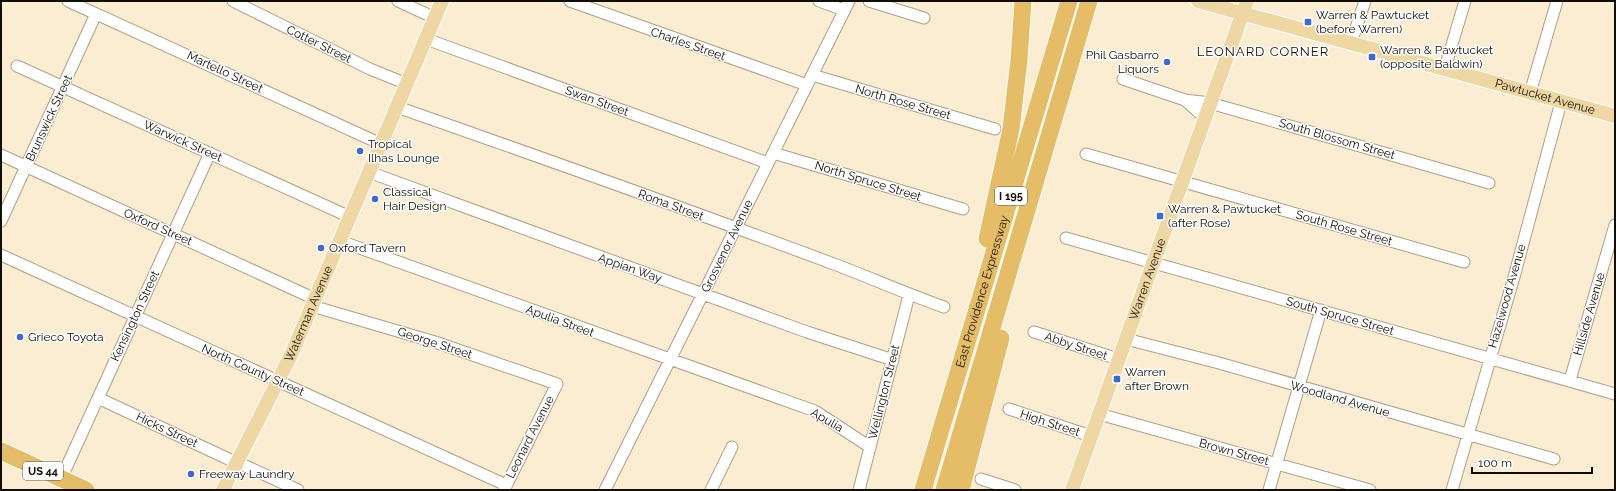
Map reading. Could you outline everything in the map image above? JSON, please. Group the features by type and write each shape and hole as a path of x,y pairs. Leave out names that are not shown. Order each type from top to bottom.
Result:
{"highway":[{"name":"East Providence Expressway","path":"923,490 1069,1"},
{"name":"East Providence Expressway","path":"944,490 1089,1"},
{"path":"952,392 1009,139 1018,69 1023,6"},
{"path":"961,490 1055,116"},
{"name":"US 44","path":"1,451 86,490"}],"main road":[{"name":"Waterman Avenue","path":"223,490 278,382 314,302 442,1"},
{"name":"Pawtucket Avenue","path":"1198,1 1615,116"},
{"name":"Warren Avenue","path":"1072,490 1247,1"}],"street":[{"name":"Martello Street","path":"68,1 381,144"},
{"name":"Cotter Street","path":"233,1 370,69 407,84"},
{"path":"398,1 435,18"},
{"name":"Charles Street","path":"570,1 807,85"},
{"path":"819,1 846,5"},
{"path":"869,1 924,18"},
{"path":"1351,43 1365,1"},
{"path":"1445,68 1465,1"},
{"path":"1530,93 1557,1"},
{"name":"Grosvenor Avenue","path":"605,490 846,5"},
{"name":"Brunswick Street","path":"1,221 96,14"},
{"name":"Swan Street","path":"426,39 768,163"},
{"name":"Warwick Street","path":"17,66 350,217"},
{"name":"North Rose Street","path":"812,75 995,129"},
{"name":"South Blossom Street","path":"1123,79 1185,100 1210,103 1489,183"},
{"name":"South Blossom Street","path":"1185,100 1205,118"},
{"name":"Hazelwood Avenue","path":"1452,490 1489,358 1514,277 1561,102"},
{"name":"Roma Street","path":"397,107 536,155 735,229 836,264 908,295 944,307"},
{"name":"Kensington Street","path":"61,479 210,153"},
{"name":"North Spruce Street","path":"773,153 963,209"},
{"name":"South Rose Street","path":"1086,154 1464,262"},
{"name":"Oxford Street","path":"1,155 173,234 314,302"},
{"name":"Appian Way","path":"369,172 537,235 703,293 807,332 893,360"},
{"name":"Hillside Avenue","path":"1570,380 1615,225"},
{"name":"South Spruce Street","path":"1066,238 1615,394"},
{"name":"Apulia Street","path":"340,241 782,399"},
{"name":"North County Street","path":"1,255 278,382 505,489"},
{"name":"Wellington Street","path":"859,490 893,360 908,295"},
{"name":"George Street","path":"314,302 556,384"},
{"path":"1269,490 1320,310"},
{"name":"Abby Street","path":"1034,332 1118,359"},
{"name":"Woodland Avenue","path":"1126,339 1219,364 1554,460"},
{"name":"Leonard Avenue","path":"505,489 556,384"},
{"name":"Hicks Street","path":"98,398 298,490"},
{"name":"Apulia","path":"782,399 815,411 870,447"},
{"name":"High Street","path":"1009,409 1091,436"},
{"name":"Brown Street","path":"1099,414 1370,490"},
{"path":"711,490 732,447"},
{"path":"981,479 1015,490"}],"place":[{"name":"Warren & Pawtucket (before Warren)","path":"1308,22"},
{"name":"Warren & Pawtucket (opposite Baldwin)","path":"1372,57"},
{"name":"Phil Gasbarro Liquors","path":"1167,62"},
{"name":"Tropical Ilhas Lounge","path":"360,151"},
{"name":"Classical Hair Design","path":"375,199"},
{"name":"Warren & Pawtucket (after Rose)","path":"1160,216"},
{"name":"Oxford Tavern","path":"321,248"},
{"name":"Grieco Toyota","path":"20,337"},
{"name":"Warren after Brown","path":"1117,379"},
{"name":"Freeway Laundry","path":"191,474"}],"district":[{"name":"LEONARD CORNER","path":"1263,51"}]}
